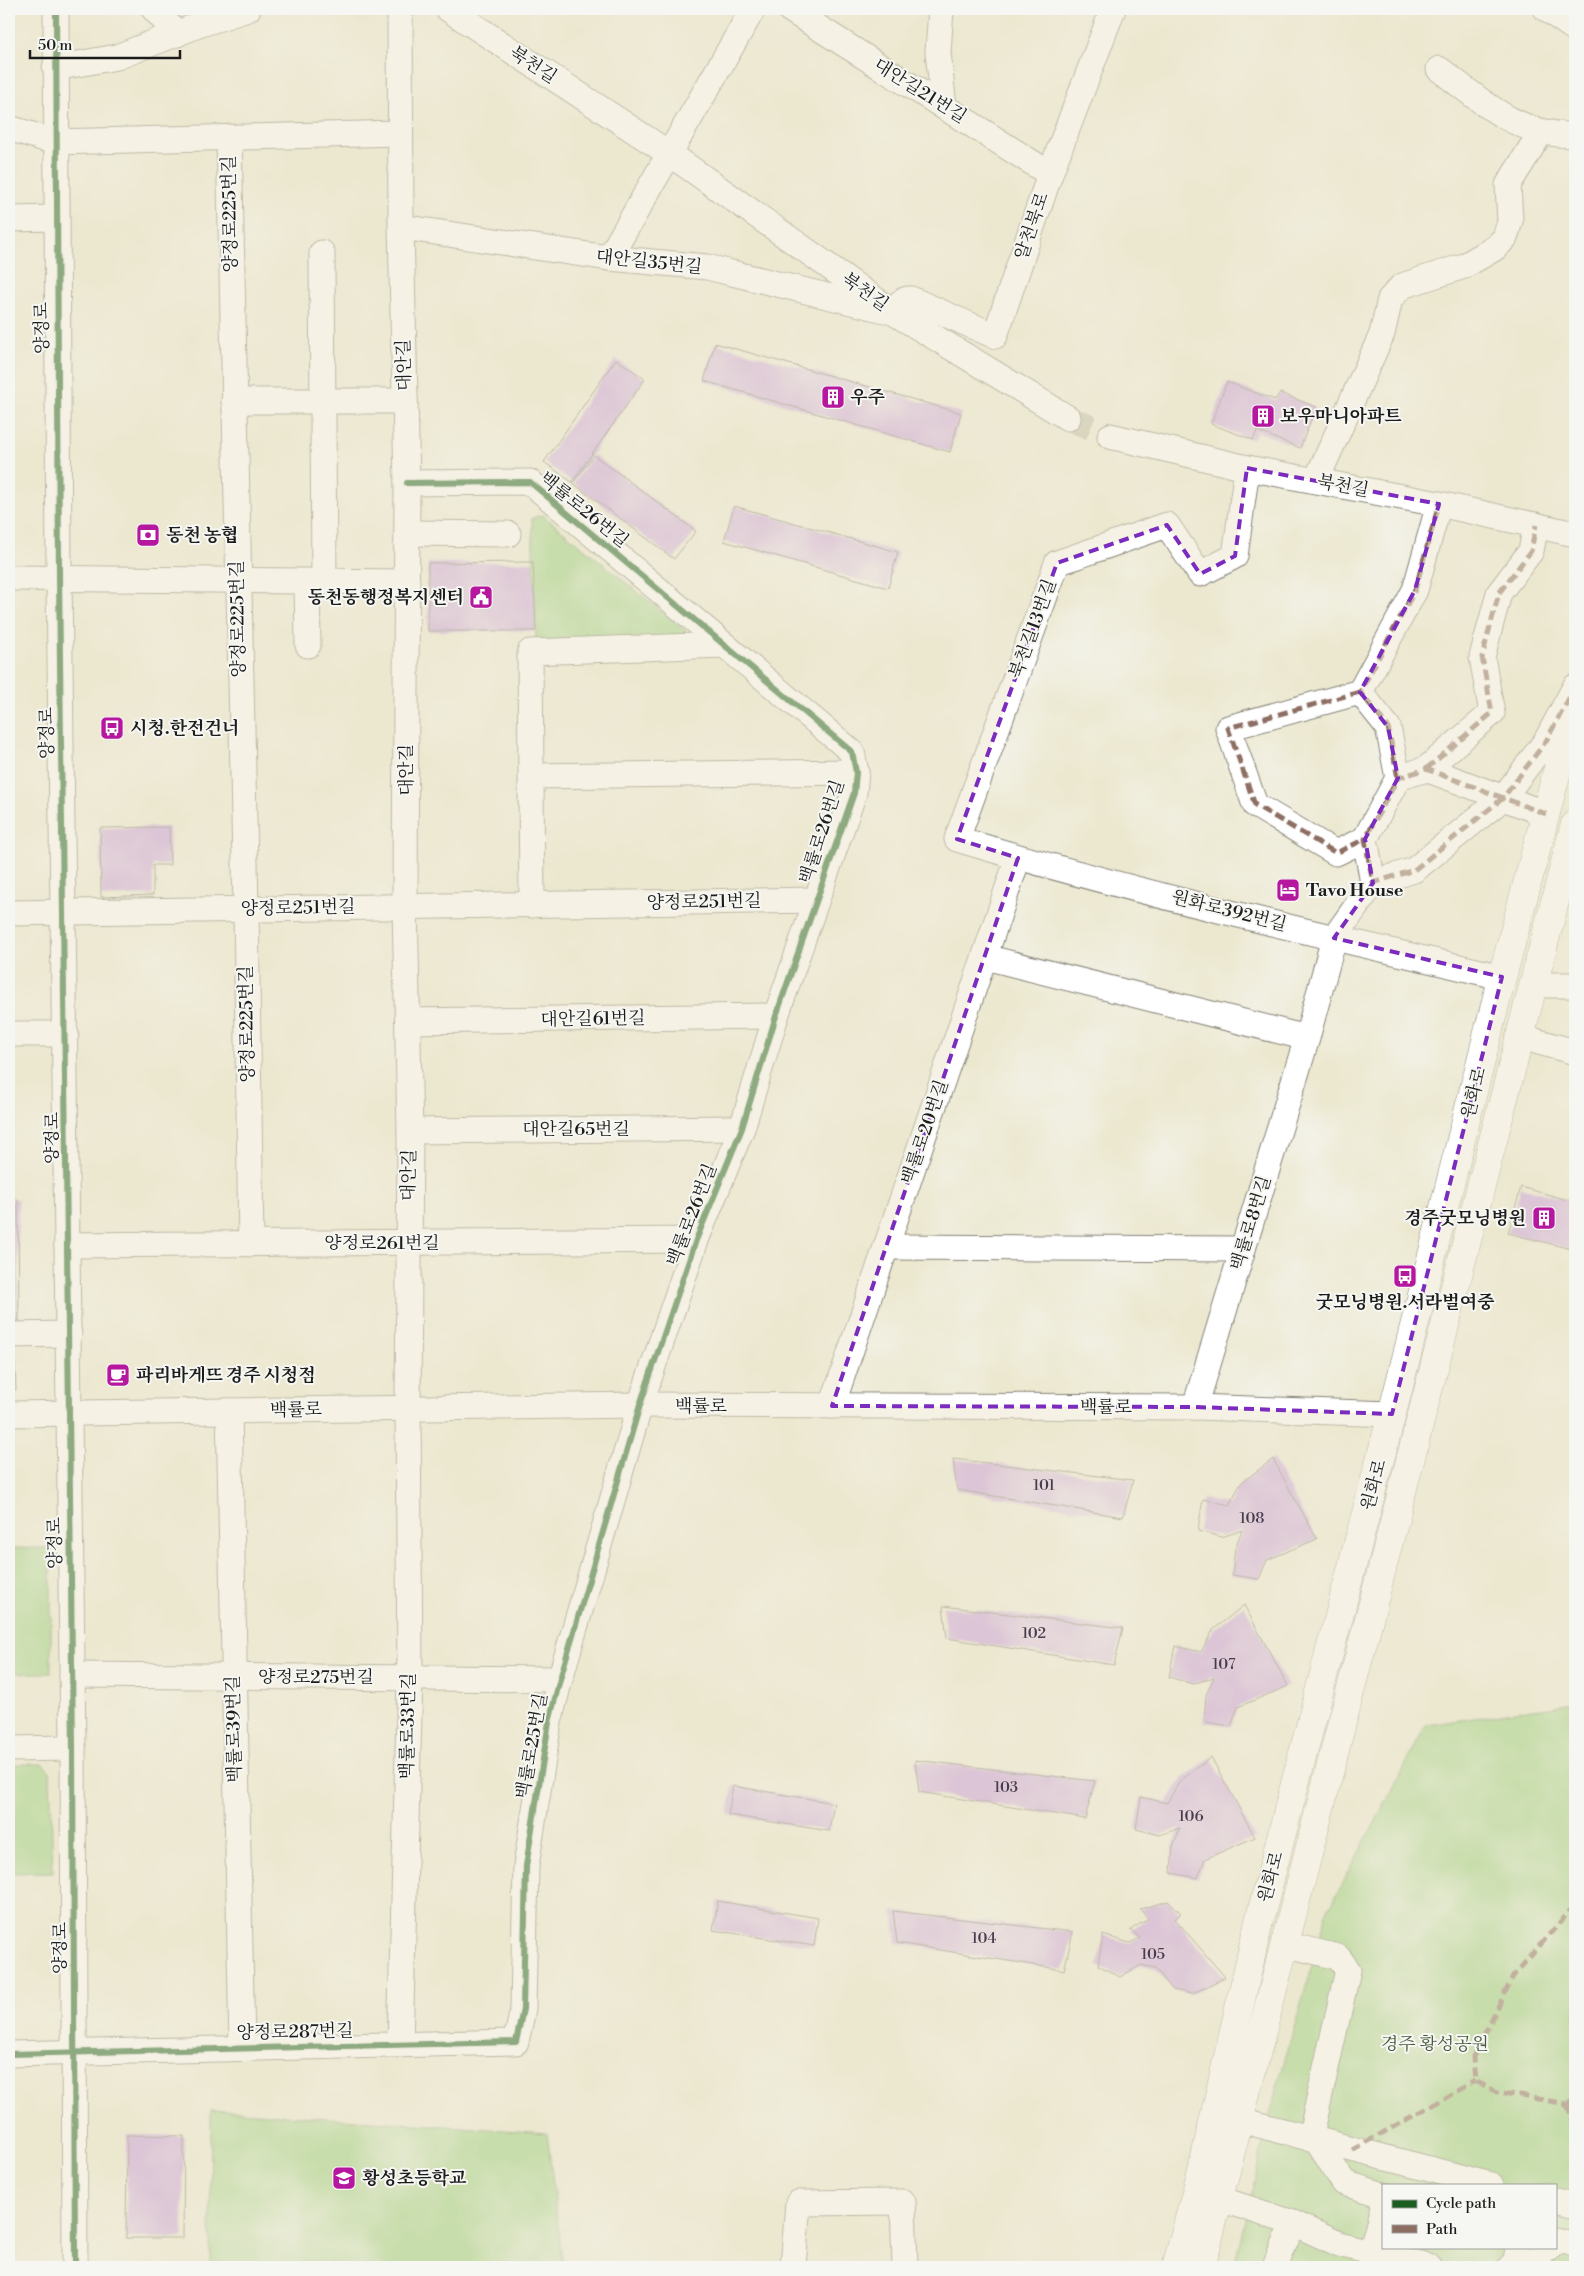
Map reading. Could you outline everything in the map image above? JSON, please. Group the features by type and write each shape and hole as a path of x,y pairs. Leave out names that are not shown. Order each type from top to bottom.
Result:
{"main road":[{"name":"원화로","path":"1176,2267 1202,2170 1259,1921 1392,1414 1502,977 1575,704"},
{"name":"원화로","path":"1201,2267 1575,824"},
{"path":"1502,977 1533,985"},
{"path":"1392,1414 1422,1415"}],"street":[{"name":"양정로","path":"56,9 55,142 59,578 65,912 73,1748 75,2267"},
{"path":"154,9 177,34"},
{"path":"56,68 117,57 248,9"},
{"name":"대안길","path":"400,9 401,227 407,484 405,906 410,1131 408,1408"},
{"name":"북천길","path":"448,9 670,154 893,312 1068,418"},
{"path":"609,258 753,9"},
{"name":"대안길21번길","path":"789,9 1050,174"},
{"path":"941,9 938,52 944,107"},
{"name":"알천북로","path":"893,312 898,304 911,298 995,336 1050,174 1114,9"},
{"path":"1546,9 1575,29"},
{"path":"1439,69 1511,122 1541,132 1575,135"},
{"name":"양정로225번길","path":"9,128 55,142 229,137 246,909 251,1244"},
{"path":"1316,481 1382,334 1390,299 1402,286 1464,266 1495,248 1504,238 1510,220 1508,185 1541,132"},
{"path":"229,137 400,133"},
{"path":"9,219 56,218"},
{"name":"대안길35번길","path":"401,227 609,258 707,267 893,312"},
{"path":"308,645 315,582 321,400 322,253"},
{"path":"234,401 405,401"},
{"name":"북천길","path":"1110,436 1247,468 1440,504 1575,534"},
{"name":"북천길13번길","path":"957,839 1057,563 1167,525 1200,574 1235,556 1247,468"},
{"name":"백률로26번길","path":"407,484 530,482 852,752 856,772 854,793 776,1016 742,1128 696,1240 640,1405"},
{"path":"1360,692 1388,727 1398,778 1365,839 1336,853 1255,805 1228,728 1360,692 1415,590 1440,504"},
{"path":"1398,778 1426,769 1492,713 1482,657 1499,593 1531,551 1536,525"},
{"path":"407,533 508,534"},
{"path":"9,578 238,582 407,582"},
{"path":"532,904 530,652 724,645"},
{"path":"1334,938 1374,884 1414,870 1503,798 1546,741 1575,687"},
{"path":"1426,769 1546,814"},
{"name":"백률로26번길","path":"532,776 856,772"},
{"name":"원화로392번길","path":"957,839 1018,858 1334,938 1502,977"},
{"path":"1365,839 1374,884"},
{"name":"백률로20번길","path":"832,1406 1018,858"},
{"name":"양정로251번길","path":"9,912 816,900"},
{"name":"백률로8번길","path":"1195,1407 1307,1038 1334,938"},
{"path":"985,957 1307,1038"},
{"path":"1533,985 1575,985"},
{"name":"대안길61번길","path":"409,1021 776,1016"},
{"path":"9,1034 66,1034"},
{"path":"1521,1037 1575,1052"},
{"name":"대안길65번길","path":"410,1131 742,1128"},
{"name":"양정로261번길","path":"67,1245 696,1240"},
{"path":"886,1247 1243,1249"},
{"path":"9,1335 69,1334"},
{"name":"백률로","path":"9,1414 640,1405 1195,1407 1392,1414"},
{"name":"백률로25번길","path":"516,2042 523,2009 526,1866 549,1722 560,1678 640,1405"},
{"name":"백률로33번길","path":"400,2045 410,1677 408,1408"},
{"name":"백률로39번길","path":"228,1411 242,2048"},
{"name":"양정로275번길","path":"72,1675 560,1678"},
{"path":"9,1749 73,1748"},
{"path":"1284,1944 1338,1957 1348,1970 1313,2140 1344,2183 1382,2195"},
{"name":"양정로287번길","path":"9,2054 516,2042"},
{"path":"1240,2120 1487,2184"},
{"path":"1220,2199 1293,2223 1339,2244 1429,2267"},
{"path":"1556,2201 1575,2206"},
{"path":"793,2267 798,2203 903,2202 905,2267"},
{"path":"1371,2252 1382,2211"},
{"path":"1274,2267 1293,2223"},
{"path":"1510,2267 1516,2262 1518,2248"},
{"path":"1536,2267 1544,2251 1551,2248"}],"highlighted area":[{"path":"1247,468 1439,504 1415,590 1360,692 1388,727 1398,778 1365,839 1373,883 1334,938 1502,977 1392,1414 1195,1407 832,1406 1018,858 957,839 1057,563 1167,525 1200,574 1235,556"}],"green space":[{"path":"543,515 704,646 544,645 536,638 532,518"},
{"path":"9,1548 51,1548 51,1673 9,1673"},
{"name":"경주 황성공원","path":"1575,1703 1575,2267 1234,2267 1273,2101 1327,1913 1426,1725"},
{"path":"9,1764 43,1764 50,1771 53,1872 9,1873"},
{"path":"211,2110 547,2133 563,2267 210,2267"}],"building":[{"name":"우주","path":"715,343 961,413 950,452 704,381"},
{"path":"616,359 645,379 572,482 544,462"},
{"name":"보우마니아파트","path":"1227,382 1275,400 1280,393 1316,407 1300,448 1257,431 1253,440 1211,424"},
{"path":"594,455 696,531 674,559 573,483"},
{"path":"734,506 898,552 888,588 724,541"},
{"name":"동천동행정복지센터","path":"533,562 536,631 428,631 428,563"},
{"path":"169,827 170,865 153,865 153,895 101,897 100,828"},
{"name":"경주굿모닝병원","path":"1521,1187 1575,1202 1575,1250 1508,1233"},
{"path":"9,1199 18,1199 19,1321 9,1321"},
{"path":"9,1364 15,1364 16,1390 9,1390"},
{"path":"953,1459 1133,1480 1123,1517 957,1490"},
{"path":"1273,1459 1317,1539 1267,1560 1259,1579 1232,1575 1235,1548 1242,1530 1222,1537 1198,1531 1203,1499 1229,1505 1241,1483"},
{"path":"1244,1605 1288,1686 1238,1707 1231,1726 1204,1722 1206,1695 1214,1677 1193,1684 1169,1677 1175,1646 1201,1652 1213,1630"},
{"path":"943,1606 1123,1628 1114,1665 947,1638"},
{"path":"1211,1757 1255,1837 1205,1859 1198,1878 1171,1873 1173,1846 1180,1828 1160,1835 1136,1829 1141,1797 1167,1803 1180,1781"},
{"path":"915,1760 1095,1781 1085,1819 919,1792"},
{"path":"733,1786 834,1803 829,1831 728,1815"},
{"path":"718,1901 818,1918 814,1946 713,1930"},
{"path":"1168,1901 1181,1913 1175,1919 1225,1977 1192,1994 1173,1990 1155,1968 1141,1965 1120,1977 1098,1965 1103,1935 1130,1943 1140,1938 1130,1930 1148,1919 1140,1909"},
{"path":"893,1911 1073,1932 1064,1970 897,1943"},
{"path":"127,2135 184,2136 183,2238 126,2238"}],"tunnel":[{"path":"1068,418 1110,436"}],"marked path":[{"path":"1398,778 1388,727 1360,692 1415,590 1439,504"},
{"path":"1426,769 1492,713 1482,657 1499,593 1531,551 1536,525"},
{"path":"1546,814 1426,769 1398,778 1365,839 1373,883 1414,870 1503,798 1546,741 1575,687"},
{"path":"1360,692 1228,728 1255,805 1336,853 1365,839"},
{"path":"1575,1905 1514,1975 1473,2057 1475,2081 1497,2092 1567,2104 1575,2099"},
{"path":"1352,2150 1475,2081"},
{"path":"1567,2104 1575,2127"}],"cycle path":[{"path":"56,9 59,577 73,1748 75,2267"},
{"path":"9,2054 516,2042 523,2009 526,1866 549,1722 560,1679 640,1405 696,1240 742,1128 776,1016 854,793 856,772 852,752 530,482 407,483"}],"place":[{"name":"우주","path":"833,397"},
{"name":"보우마니아파트","path":"1263,416"},
{"name":"동천 농협","path":"148,535"},
{"name":"동천동행정복지센터","path":"481,597"},
{"name":"시청.한전건너","path":"112,728"},
{"name":"Tavo House","path":"1288,890"},
{"name":"경주굿모닝병원","path":"1544,1218"},
{"name":"굿모닝병원.서라벌여중","path":"1405,1276"},
{"name":"파리바게뜨 경주 시청점","path":"118,1375"},
{"name":"황성초등학교","path":"344,2178"}]}
